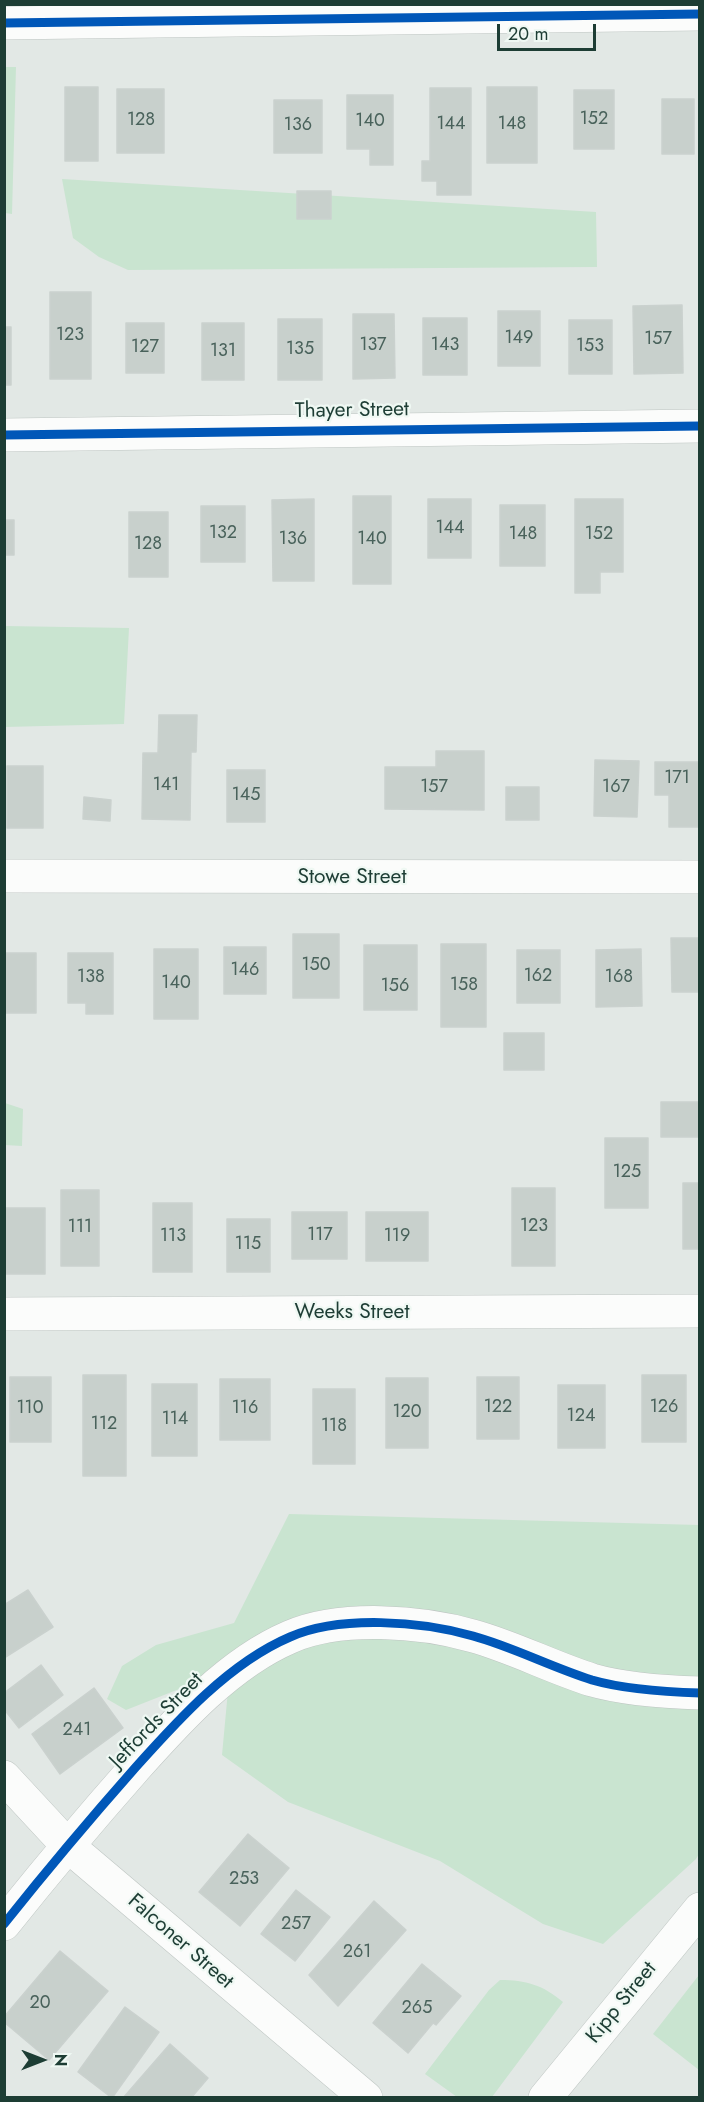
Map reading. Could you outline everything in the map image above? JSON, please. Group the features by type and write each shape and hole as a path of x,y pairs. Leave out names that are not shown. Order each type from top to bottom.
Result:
{"street":[{"path":"4,22 109,13 699,14"},
{"name":"Thayer Street","path":"4,435 699,426"},
{"name":"Stowe Street","path":"4,876 699,877"},
{"name":"Weeks Street","path":"4,1314 699,1311"},
{"name":"Jeffords Street","path":"4,1924 67,1845 184,1714 214,1687 273,1644 317,1628 399,1623 462,1634 593,1680 675,1692 699,1693"},
{"name":"Falconer Street","path":"4,1777 67,1845 238,1992 366,2097"},
{"name":"Kipp Street","path":"545,2097 699,1909"}],"green space":[{"path":"4,67 16,67 12,214 5,213"},
{"path":"62,179 596,212 597,267 128,270 99,257 73,238"},
{"path":"5,626 129,628 124,724 5,727"},
{"path":"5,1103 23,1109 22,1146 5,1145"},
{"path":"289,1514 699,1525 699,1854 696,1859 603,1944 543,1924 440,1861 288,1802 222,1755 230,1669 126,1710 107,1699 122,1666 156,1645 234,1623"},
{"path":"699,1975 699,2070 653,2034"},
{"path":"500,1980 534,1985 548,1991 563,2002 492,2097 457,2097 425,2074 489,1990"}],"building":[{"path":"65,87 98,87 98,161 65,161"},
{"path":"487,87 537,87 537,163 487,163"},
{"path":"430,88 471,88 471,195 437,195 437,181 422,181 422,161 430,161"},
{"path":"117,89 164,89 164,153 117,153"},
{"path":"574,90 614,90 614,149 574,149"},
{"path":"347,95 393,95 393,165 370,165 370,149 347,149"},
{"path":"662,99 694,99 694,154 662,154"},
{"path":"274,100 322,100 322,153 274,153"},
{"path":"297,191 331,191 331,219 297,219"},
{"path":"50,292 91,292 91,379 50,379"},
{"path":"682,305 683,373 634,374 633,306"},
{"path":"498,311 540,311 540,366 498,366"},
{"path":"353,314 394,314 395,378 353,379"},
{"path":"423,318 467,318 467,375 423,375"},
{"path":"278,319 322,319 322,380 278,380"},
{"path":"569,320 612,320 612,374 569,374"},
{"path":"126,323 164,323 164,373 126,373"},
{"path":"202,323 244,323 244,380 202,380"},
{"path":"4,327 11,327 11,385 4,385"},
{"path":"353,496 391,496 391,584 353,584"},
{"path":"314,499 314,581 273,581 272,500"},
{"path":"428,499 471,499 471,558 428,558"},
{"path":"575,499 623,499 623,572 600,572 600,593 575,593"},
{"path":"500,505 545,505 545,566 500,566"},
{"path":"201,506 245,506 245,562 201,562"},
{"path":"129,512 168,512 168,577 129,577"},
{"path":"4,520 14,520 14,555 4,555"},
{"path":"159,715 197,715 196,752 191,752 190,820 142,819 143,753 158,753"},
{"path":"436,751 484,751 484,810 385,809 385,767 436,767"},
{"path":"595,760 639,761 637,817 594,816"},
{"path":"655,762 700,762 700,827 669,827 669,795 655,795"},
{"path":"7,766 43,766 43,828 7,828"},
{"path":"227,770 265,770 265,822 227,822"},
{"path":"506,787 539,787 539,820 506,820"},
{"path":"84,797 111,800 110,821 83,819"},
{"path":"293,934 339,934 339,998 293,998"},
{"path":"671,938 700,938 700,992 672,992"},
{"path":"441,944 486,944 486,1027 441,1027"},
{"path":"364,945 417,945 417,1010 364,1010"},
{"path":"224,947 266,947 266,994 224,994"},
{"path":"154,949 198,949 198,1019 154,1019"},
{"path":"641,949 642,1006 596,1007 596,950"},
{"path":"517,950 560,950 560,1003 517,1003"},
{"path":"4,953 36,953 36,1013 4,1013"},
{"path":"68,953 113,953 113,1014 86,1014 86,1003 68,1003"},
{"path":"504,1033 544,1033 544,1070 504,1070"},
{"path":"661,1102 700,1102 700,1137 661,1137"},
{"path":"605,1138 648,1138 648,1208 605,1208"},
{"path":"683,1183 700,1183 700,1249 683,1249"},
{"path":"512,1188 555,1188 555,1266 512,1266"},
{"path":"61,1190 99,1190 99,1266 61,1266"},
{"path":"153,1203 192,1203 192,1272 153,1272"},
{"path":"4,1208 45,1208 45,1274 4,1274"},
{"path":"292,1212 347,1212 347,1259 292,1259"},
{"path":"366,1212 428,1212 428,1261 366,1261"},
{"path":"227,1219 270,1219 270,1272 227,1272"},
{"path":"83,1375 126,1375 126,1476 83,1476"},
{"path":"642,1375 686,1375 686,1442 642,1442"},
{"path":"10,1377 51,1377 51,1442 10,1442"},
{"path":"477,1377 519,1377 519,1439 477,1439"},
{"path":"386,1378 428,1378 428,1448 386,1448"},
{"path":"220,1379 270,1379 270,1440 220,1440"},
{"path":"152,1384 197,1384 197,1456 152,1456"},
{"path":"558,1385 605,1385 605,1448 558,1448"},
{"path":"313,1389 355,1389 355,1464 313,1464"},
{"path":"28,1590 53,1627 4,1658 4,1605"},
{"path":"41,1665 63,1695 19,1728 4,1709 4,1693"},
{"path":"94,1688 123,1728 60,1774 32,1734"},
{"path":"248,1834 289,1868 240,1926 199,1892"},
{"path":"296,1890 330,1917 295,1961 261,1934"},
{"path":"374,1901 406,1930 338,2006 309,1975"},
{"path":"60,1951 108,1991 49,2060 4,2022 4,2017"},
{"path":"422,1964 461,1996 436,2025 433,2023 408,2053 373,2023"},
{"path":"125,2007 159,2032 112,2098 78,2072"},
{"path":"170,2044 208,2078 191,2098 123,2098"}],"cycle path":[{"path":"4,23 700,14"},
{"path":"4,435 700,426"},
{"path":"4,1924 102,1806 187,1712 225,1677 246,1662 268,1648 310,1630 356,1623 430,1627 488,1641 604,1683 645,1690 700,1693"}]}
